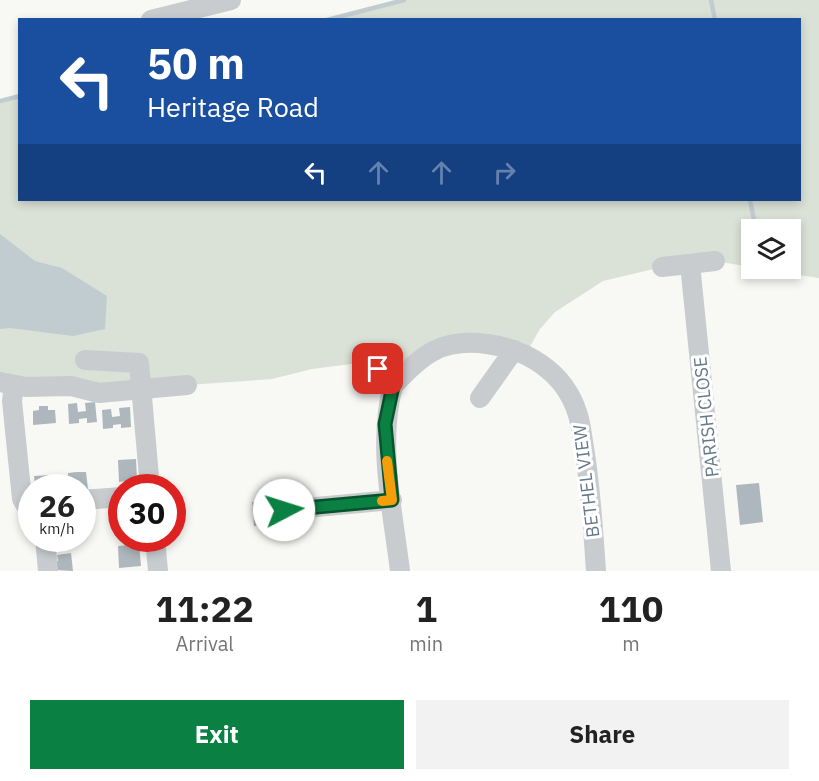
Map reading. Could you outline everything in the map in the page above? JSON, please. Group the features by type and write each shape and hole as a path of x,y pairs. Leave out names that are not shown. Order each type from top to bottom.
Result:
{"street":[{"path":"154,18 176,7 227,1"},
{"path":"662,267 715,261"},
{"name":"PARISH CLOSE","path":"690,264 721,571"},
{"name":"BETHEL VIEW","path":"393,386 414,363 429,352 460,342 474,342 514,350 534,358 550,370 567,392 578,413 589,477 596,571"},
{"path":"480,398 514,350"},
{"path":"85,360 139,363 149,474"},
{"path":"378,369 393,386 385,424 400,571"},
{"path":"19,474 12,401 7,383 71,386 99,393 187,385"},
{"path":"284,510 392,500"},
{"path":"46,552 48,571"},
{"path":"156,552 158,571"}],"shaded area":[{"path":"404,0 819,0 819,278 801,275 801,219 741,219 741,265 715,261 662,267 603,281 555,312 540,329 525,355 460,342 393,386 378,369 359,363 312,369 272,379 187,385 0,382 0,101 18,96 18,201 801,201 801,18 331,18"},
{"path":"0,234 35,261 62,268 107,296 105,329 73,336 10,328 0,329"}],"building":[{"path":"95,402 97,422 87,423 87,418 79,419 79,423 69,424 68,404 77,403 78,412 86,411 85,403"},
{"path":"39,406 48,406 48,410 55,410 56,423 33,425 33,411 39,410"},
{"path":"130,407 131,427 121,428 121,424 103,429 102,410 111,409 112,417 120,416 119,408"},
{"path":"136,459 137,474 119,474 118,460"},
{"path":"86,472 86,474 68,474"},
{"path":"759,483 763,522 740,525 736,485"},
{"path":"269,500 271,525 254,526 252,502"},
{"path":"118,552 140,552 141,566 119,568"},
{"path":"71,553 73,571 55,570 54,562 58,561 57,555"}],"waterway":[{"path":"335,18 404,0"},
{"path":"711,0 715,18"},
{"path":"0,101 18,96"},
{"path":"750,201 754,219"}],"slow traffic":[{"path":"382,501 392,500 387,461"}],"route":[{"path":"284,510 392,500 385,424 393,386 378,369"}]}
